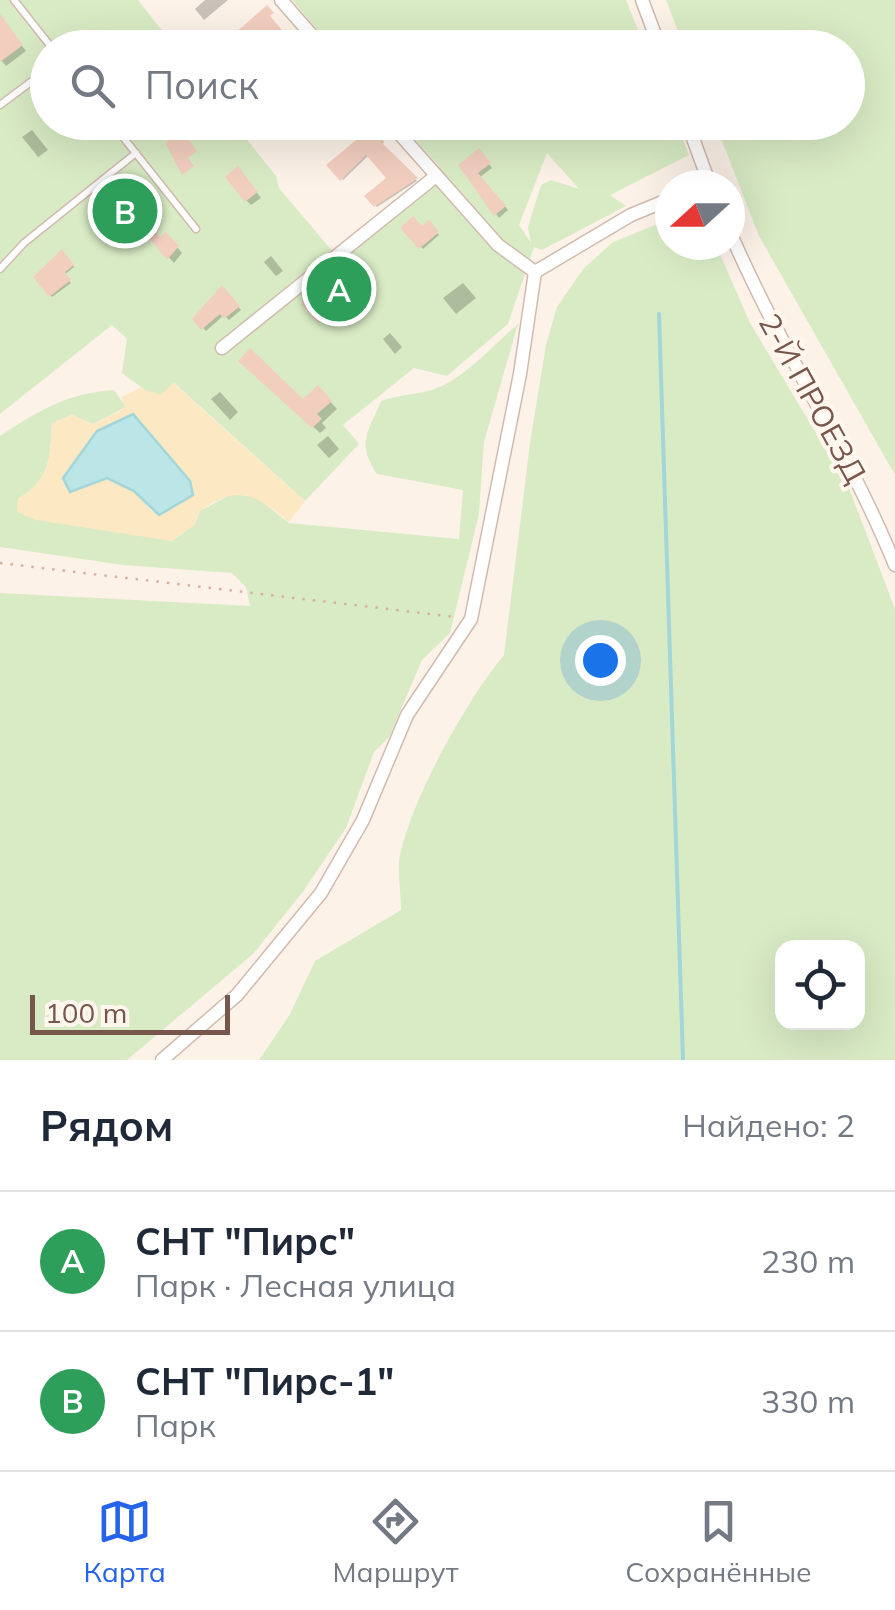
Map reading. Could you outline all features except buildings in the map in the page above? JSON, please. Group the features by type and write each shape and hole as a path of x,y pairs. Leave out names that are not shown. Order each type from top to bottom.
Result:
{"street":[{"path":"281,0 307,30"},
{"path":"642,0 653,30"},
{"path":"405,140 498,245 534,272"},
{"path":"693,140 704,170"},
{"path":"222,348 436,176"},
{"path":"534,272 618,222 655,206"},
{"name":"2-Й ПРОЕЗД","path":"742,260 762,306 865,494 895,565"},
{"path":"162,1060 237,995 321,893 363,820 407,715 471,618 520,374 534,272"}],"lane":[{"path":"14,0 38,30"},
{"path":"0,105 30,82"},
{"path":"125,140 196,228"},
{"path":"0,269 24,244 136,154"}],"path":[{"path":"0,563 471,618"}],"green space":[{"path":"0,0 138,0 162,30 30,30 30,140 247,140 276,176 279,188 333,252 439,166 415,140 683,140 689,155 610,195 626,206 542,250 534,247 508,324 447,376 414,368 343,425 359,444 305,501 174,383 161,395 150,394 122,373 127,339 112,325 0,414","holes":["547,153 579,189 551,180 541,185 528,227 531,243 519,225"]},
{"path":"292,0 626,0 638,30 318,30"},
{"path":"666,0 895,0 895,475 759,236 745,200 745,170 733,170 722,140 865,140 865,30 677,30"},
{"path":"655,225 655,260 723,260 750,323 849,488 895,609 895,1060 259,1060 290,1014 315,961 401,910 400,855 416,805 458,723 504,655 546,345 557,307 584,268 613,242"},
{"path":"518,324 484,442 479,514 450,633 422,660 389,737 374,752 346,828 302,893 253,954 127,1060 0,1060 0,593 250,606 246,587 232,573 123,565 0,547 0,436 54,405 114,390 126,407 93,424 72,415 52,423 47,467 37,484 18,499 172,541 195,524 200,511 232,494 256,497 289,523 459,539 463,490 377,474 367,454 368,430 381,401 440,387 476,363"}],"sand":[{"path":"173,383 305,501 289,522 256,499 237,495 200,511 195,524 172,541 36,520 17,512 18,499 37,484 47,467 52,423 72,415 94,424 125,408 122,397 140,388 161,395","holes":["142,421 153,513 134,491 102,478"]}],"water":[{"path":"133,414 190,481 193,495 159,515 134,491 107,478 70,492 63,478 97,431"}],"waterway":[{"path":"659,314 683,1060"}],"place":[{"name":"СНТ \"Пирс-1\"","path":"125,211"},
{"name":"СНТ \"Пирс\"","path":"339,289"}]}
